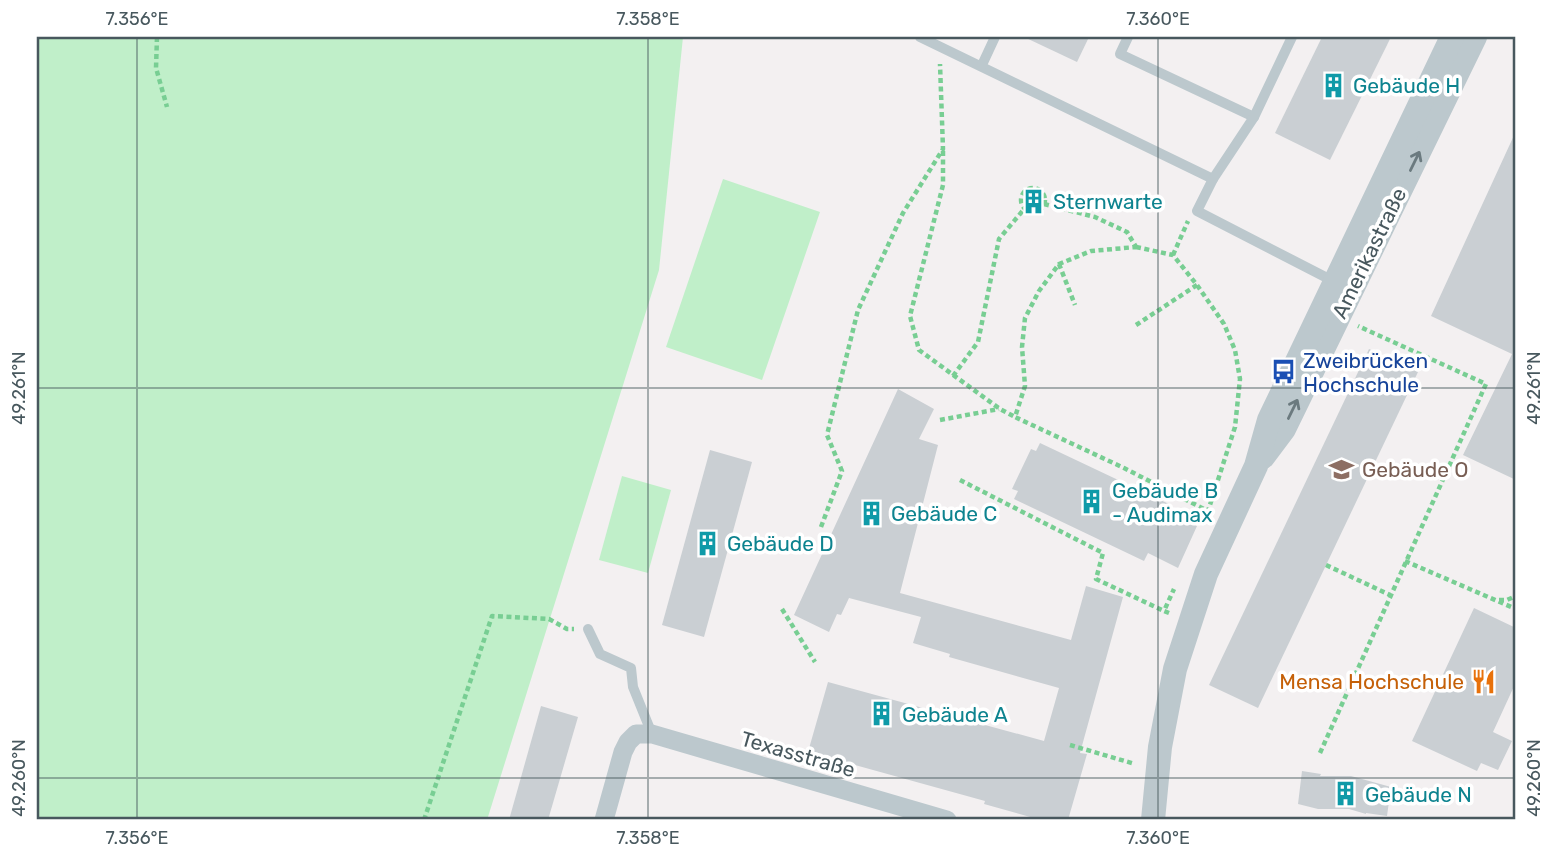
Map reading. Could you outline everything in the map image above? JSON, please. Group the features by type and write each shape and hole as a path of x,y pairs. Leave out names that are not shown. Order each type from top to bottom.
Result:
{"street":[{"name":"Amerikastraße","path":"1256,466 1284,429 1338,316 1343,286 1452,37"},
{"name":"Amerikastraße","path":"1153,820 1160,747 1175,669 1206,574 1256,466 1269,420 1475,37"},
{"name":"Texasstraße","path":"644,734 900,814 947,820"},
{"path":"604,820 623,752 628,742 644,734"}],"lane":[{"path":"920,37 1213,179"},
{"path":"982,65 995,37"},
{"path":"1128,37 1119,54 1254,117"},
{"path":"1292,37 1254,117 1213,179 1197,211 1343,286"},
{"path":"588,629 600,654 631,668 632,687 644,734"}],"path":[{"path":"157,37 156,68 167,107"},
{"path":"943,48 939,68 943,184 910,316 919,350 1000,409 1015,417 1124,468 1208,511 1235,427 1240,379 1235,350 1224,324 1173,256 1136,247 1091,251 1059,264 1039,290 1025,318 1022,348 1025,386 1015,417"},
{"path":"821,527 842,471 827,435 858,310 903,213 943,149"},
{"path":"1032,188 1042,193 1044,204 1036,211 1025,208 1021,200 1023,194 1032,188"},
{"path":"1044,204 1095,217 1127,232 1136,247"},
{"path":"953,376 978,342 999,239 1025,208"},
{"path":"1173,256 1187,222 1197,211"},
{"path":"1059,264 1075,305"},
{"path":"1136,325 1197,285"},
{"path":"1320,753 1486,384 1338,316"},
{"path":"940,420 1000,409"},
{"path":"960,480 1103,552 1096,579 1164,611"},
{"path":"1405,561 1516,609"},
{"path":"1326,565 1390,595"},
{"path":"1498,600 1516,596"},
{"path":"782,609 816,662"},
{"path":"424,820 492,616 549,619 568,629 588,629"},
{"path":"1070,745 1135,764"}],"green space":[{"path":"37,37 683,37 659,270 487,820 37,820"},
{"path":"723,179 820,212 762,380 666,347"},
{"path":"622,476 671,490 648,573 599,560"}],"building":[{"path":"1024,37 1089,37 1077,62"},
{"name":"Gebäude H","path":"1322,37 1391,37 1330,160 1275,133"},
{"path":"1516,131 1516,480 1463,455 1512,354 1431,316"},
{"name":"Gebäude O","path":"1369,349 1418,372 1258,708 1209,685"},
{"name":"Gebäude A","path":"898,389 934,409 919,439 938,445 900,593 1071,640 1086,586 1123,597 1080,753 1087,754 1068,820 1041,820 984,804 985,801 808,752 828,682 1044,741 1059,688 949,657 950,654 913,643 921,617 849,598 841,615 837,614 829,632 794,615"},
{"name":"Gebäude B - Audimax","path":"1040,443 1171,505 1167,512 1197,526 1178,568 1148,553 1144,561 1014,499 1018,491 1012,489 1031,449 1036,451"},
{"name":"Gebäude D","path":"710,450 752,462 704,637 662,625"},
{"path":"1474,608 1516,628 1516,682 1493,732 1512,741 1498,770 1481,763 1477,771 1412,741"},
{"path":"541,706 578,717 548,820 509,820"},
{"name":"Gebäude N","path":"1302,771 1321,774 1320,776 1351,776 1391,787 1387,816 1349,809 1318,809 1298,804"}],"place":[{"name":"Gebäude H","path":"1333,85"},
{"name":"Sternwarte","path":"1033,201"},
{"name":"Zweibrücken Hochschule","path":"1283,372"},
{"name":"Gebäude O","path":"1342,469"},
{"name":"Gebäude B - Audimax","path":"1092,502"},
{"name":"Gebäude C","path":"871,513"},
{"name":"Gebäude D","path":"707,543"},
{"name":"Mensa Hochschule","path":"1484,681"},
{"name":"Gebäude A","path":"882,714"},
{"name":"Gebäude N","path":"1345,794"}]}
